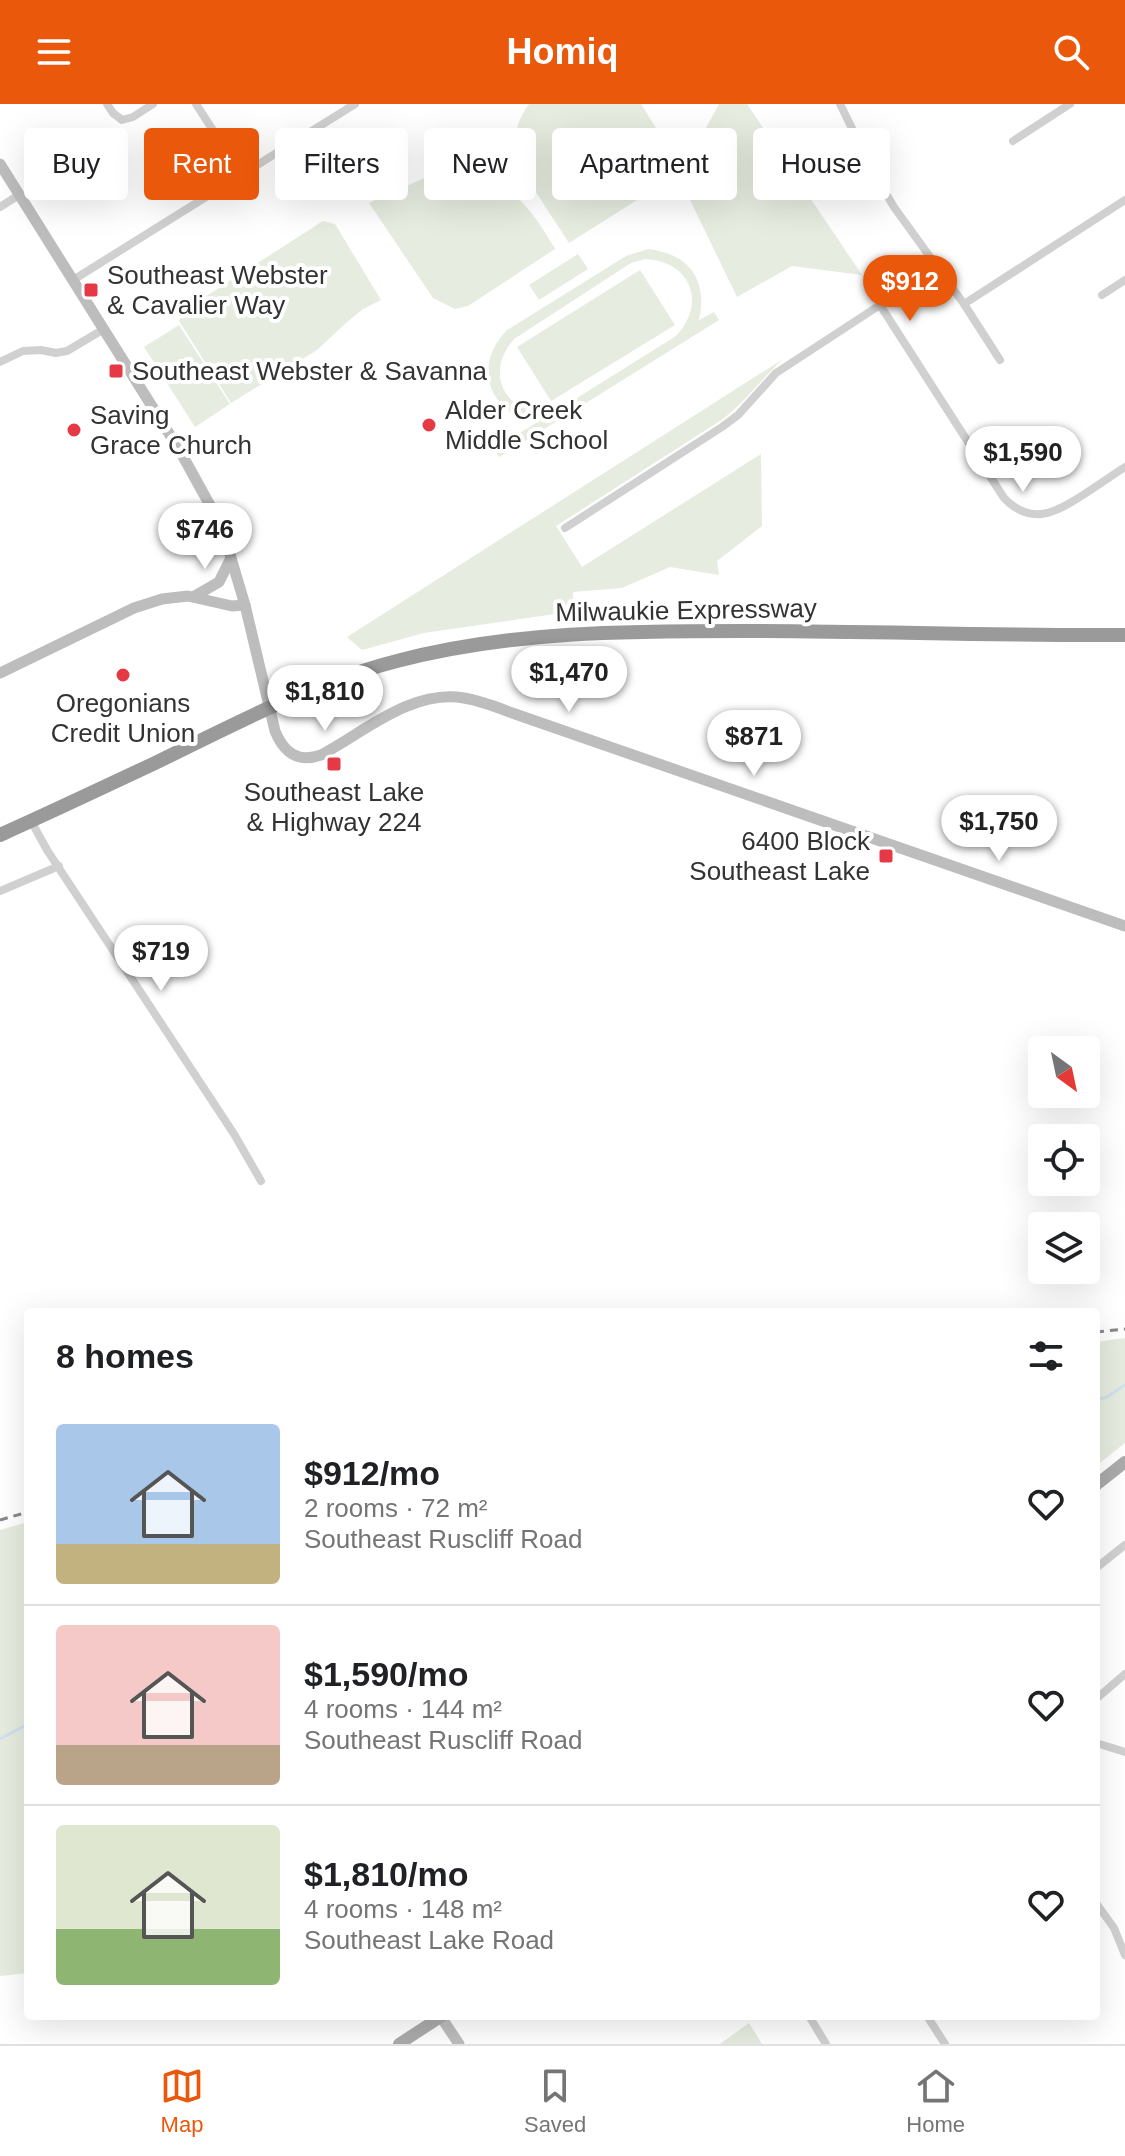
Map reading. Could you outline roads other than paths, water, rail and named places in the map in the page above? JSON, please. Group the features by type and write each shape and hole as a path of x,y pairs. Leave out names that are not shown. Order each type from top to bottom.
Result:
{"highway":[{"name":"Milwaukie Expressway","path":"0,835 152,765 269,706 366,669 478,643 653,630 1125,635"}],"main road":[{"path":"1100,1482 1125,1462"},
{"path":"399,2044 435,2020"}],"street":[{"path":"107,104 122,120 153,104"},
{"path":"196,104 212,128"},
{"path":"259,164 355,104"},
{"path":"840,104 894,207 1000,360"},
{"path":"1013,141 1070,104"},
{"path":"0,164 193,474 218,523 245,605 275,731 281,745 289,753 307,759 321,755 387,716 420,702 440,697 471,699 1125,926"},
{"path":"0,207 19,195"},
{"path":"73,280 202,200"},
{"path":"964,304 1125,200"},
{"path":"1102,295 1125,280"},
{"path":"565,528 722,427 738,415 782,368 880,305 1004,498 1013,507 1049,514 1125,467"},
{"path":"0,362 23,351 67,351 104,329"},
{"path":"193,597 219,582 231,557"},
{"path":"0,673 143,604 169,597 193,597 232,606 245,605"},
{"path":"31,821 234,1134 261,1181"},
{"path":"0,891 59,866"},
{"path":"1100,1565 1125,1545"},
{"path":"1100,1696 1125,1674"},
{"path":"1100,1744 1125,1752"},
{"path":"1100,1909 1114,1928 1125,1955"},
{"path":"444,2020 459,2044"},
{"path":"811,2020 826,2044"},
{"path":"930,2020 945,2044"}],"waterway":[{"path":"1100,1399 1125,1385"},
{"path":"0,1739 24,1726"}],"railway":[{"path":"1100,1332 1125,1329"},
{"path":"0,1520 24,1513"}],"place":[{"name":"Southeast Webster & Cavalier Way","path":"91,290"},
{"name":"Southeast Webster & Savanna","path":"116,371"},
{"name":"Alder Creek Middle School","path":"429,425"},
{"name":"Saving Grace Church","path":"74,430"},
{"name":"Oregonians Credit Union","path":"123,675"},
{"name":"Southeast Lake & Highway 224","path":"334,764"},
{"name":"6400 Block Southeast Lake","path":"886,856"}]}
